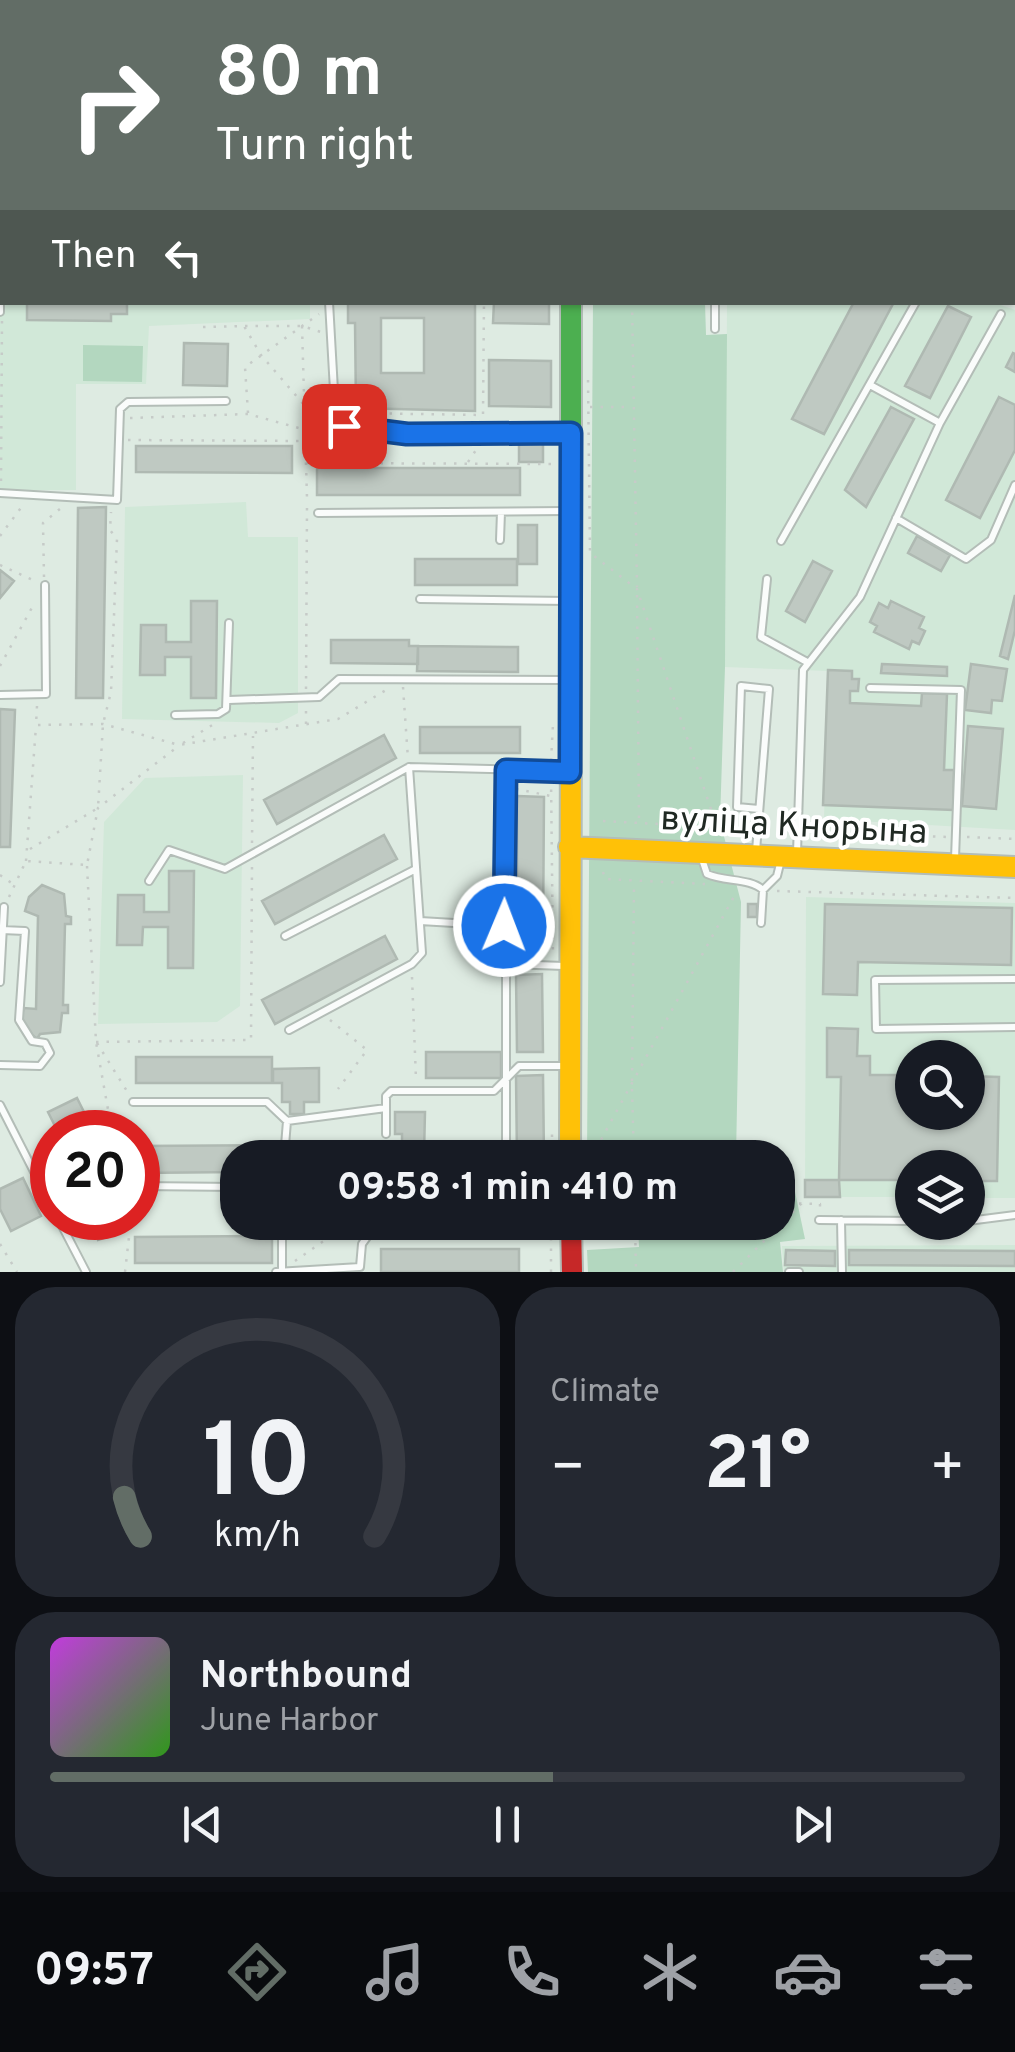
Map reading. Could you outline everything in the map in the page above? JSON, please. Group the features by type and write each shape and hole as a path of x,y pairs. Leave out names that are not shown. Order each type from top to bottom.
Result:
{"main road":[{"path":"570,1140 571,305"},
{"name":"вуліца Кнорына","path":"569,847 1015,867"},
{"path":"571,1240 572,1272"}],"lane":[{"path":"329,305 336,426 407,434 571,433"},
{"path":"715,305 716,328"},
{"path":"782,541 914,305"},
{"path":"761,922 763,890 789,859 798,832 802,670 860,596 940,423 1001,314"},
{"path":"870,385 940,423"},
{"path":"0,493 117,500 120,409 128,402 226,401"},
{"path":"896,518 966,559 992,540 1015,485"},
{"path":"318,513 571,511"},
{"path":"500,540 501,512"},
{"path":"767,579 760,637 807,662"},
{"path":"0,695 46,694 44,585"},
{"path":"420,599 571,601"},
{"path":"175,715 218,714 229,700 229,623"},
{"path":"229,700 319,697 339,679 571,680"},
{"path":"755,857 757,830 759,809 769,688 741,686 737,807 759,809"},
{"path":"870,688 961,690 955,865"},
{"path":"289,1030 412,964 422,952 408,767"},
{"path":"149,881 169,850 226,869 408,767 570,772"},
{"path":"506,770 506,1140"},
{"path":"700,852 707,874 723,881 755,883 763,890"},
{"path":"286,936 416,869"},
{"path":"0,982 4,907"},
{"path":"420,921 504,926"},
{"path":"0,1066 40,1066 50,1053 45,1043 32,1041 20,1020 25,931 2,930"},
{"path":"506,964 570,966"},
{"path":"1015,980 875,980 876,1029 1015,1027"},
{"path":"386,1134 386,1108 391,1092 494,1090 519,1066 570,1067"},
{"path":"133,1102 266,1102 286,1121 285,1140"},
{"path":"0,1105 30,1164"},
{"path":"286,1121 386,1108"},
{"path":"160,1186 220,1187"},
{"path":"985,1219 1015,1216"},
{"path":"819,1220 895,1221"},
{"path":"842,1220 842,1272"},
{"path":"69,1240 86,1272"},
{"path":"281,1240 279,1271 360,1267 363,1240"},
{"path":"789,1272 799,1272"}],"path":[{"path":"248,414 245,367 329,305"},
{"path":"352,412 483,415 484,305"},
{"path":"632,305 639,824"},
{"path":"0,493 1,312"},
{"path":"244,326 260,355 305,406 318,406"},
{"path":"302,326 307,498"},
{"path":"204,327 302,326 330,334"},
{"path":"226,401 248,400"},
{"path":"633,407 589,407 590,553 637,589 717,827"},
{"path":"120,418 248,414 306,430"},
{"path":"306,463 344,426"},
{"path":"467,464 486,434"},
{"path":"119,440 306,441"},
{"path":"306,463 554,464"},
{"path":"0,536 31,495"},
{"path":"0,666 44,585 44,522 73,497"},
{"path":"108,1110 96,1042 87,865 98,808 103,724 111,692 117,539 110,530 111,499"},
{"path":"306,725 307,505"},
{"path":"0,565 44,585"},
{"path":"36,725 103,724 179,745 253,736 338,719 403,679 408,767"},
{"path":"4,907 30,850 38,694"},
{"path":"30,850 98,808 179,745 218,722"},
{"path":"96,1042 251,1040 253,736"},
{"path":"506,770 517,791 551,796"},
{"path":"603,821 1015,839"},
{"path":"26,861 87,865"},
{"path":"603,872 605,879 708,884"},
{"path":"0,875 14,885"},
{"path":"634,882 634,1140"},
{"path":"727,885 737,891 1015,898"},
{"path":"601,1140 737,891"},
{"path":"412,964 416,1090"},
{"path":"321,1013 367,1050 338,1089"},
{"path":"96,1042 133,1102"},
{"path":"386,1134 386,1140"},
{"path":"795,1204 820,1204 819,1220"},
{"path":"733,1272 802,1204"},
{"path":"125,1272 129,1240"},
{"path":"279,1271 326,1240"},
{"path":"551,1272 552,1240"},
{"path":"635,1240 636,1272"},
{"path":"0,1244 17,1272"}],"shaded area":[{"path":"0,305 310,305 310,319 149,326 146,384 76,384 76,490 0,490"},
{"path":"593,305 705,305 706,335 727,334 720,821 741,902 736,1140 587,1140"},
{"path":"727,305 1001,305 1015,310 1015,830 824,819 828,671 725,667"},
{"path":"83,345 143,346 142,382 83,381"},
{"path":"246,502 248,537 298,537 298,713 279,723 122,719 125,507"},
{"path":"243,775 240,1006 217,1022 98,1024 104,822 145,778"},
{"path":"806,897 1015,903 1015,1198 985,1198 985,1150 895,1150 895,1197 805,1197"},
{"path":"795,1192 805,1239 780,1242 783,1272 588,1272 587,1250 639,1247 639,1240 795,1240"},
{"path":"1015,1245 1015,1272 784,1272 782,1246"}],"building":[{"path":"27,305 127,305 127,314 111,314 111,321 27,320"},
{"path":"348,305 475,305 475,411 356,408 355,323 348,323","holes":["381,318 424,318 424,373 381,373"]},
{"path":"494,305 549,305 549,324 493,323"},
{"path":"852,305 892,305 824,434 792,419"},
{"path":"948,306 971,317 930,398 905,386"},
{"path":"184,343 228,344 227,386 183,385"},
{"path":"1015,354 1015,372 1006,367"},
{"path":"489,360 551,361 551,407 489,406"},
{"path":"999,397 1015,405 1015,450 980,518 946,500"},
{"path":"891,407 914,419 866,507 845,490"},
{"path":"519,440 543,440 543,462 519,462"},
{"path":"136,446 292,446 292,473 136,472"},
{"path":"317,468 520,468 520,495 317,495"},
{"path":"106,507 103,698 76,698 78,508"},
{"path":"518,525 537,525 537,564 518,564"},
{"path":"917,536 950,555 941,571 908,553"},
{"path":"415,559 517,559 517,585 415,585"},
{"path":"813,561 832,571 805,622 786,611"},
{"path":"0,570 14,581 0,598"},
{"path":"1015,595 1015,630 1008,659 1000,656"},
{"path":"191,601 217,601 216,698 191,698 191,657 165,657 165,675 140,675 141,625 166,625 166,642 191,642"},
{"path":"891,601 924,617 919,628 925,631 919,644 912,641 909,649 874,632 877,626 870,622 879,603 888,608"},
{"path":"331,640 409,640 409,646 418,646 418,664 331,663"},
{"path":"418,646 518,647 518,672 417,671"},
{"path":"882,664 947,667 947,676 881,673"},
{"path":"971,664 1007,669 1002,701 992,700 991,713 965,710"},
{"path":"828,670 852,671 852,679 859,679 858,691 850,691 850,703 921,706 922,693 947,694 944,770 954,770 953,810 823,805"},
{"path":"0,709 15,710 10,847 0,847"},
{"path":"968,726 1003,729 996,809 962,806"},
{"path":"420,727 520,727 520,753 420,753"},
{"path":"384,735 396,758 277,824 264,800"},
{"path":"517,796 544,797 543,936 517,936"},
{"path":"384,835 397,859 275,924 262,901"},
{"path":"169,871 194,871 193,968 168,968 168,927 143,927 142,945 117,945 118,895 144,895 144,912 169,912"},
{"path":"42,885 64,894 66,916 71,917 71,924 65,924 63,1005 68,1005 68,1013 62,1013 60,1032 40,1034 37,1039 23,1027 24,1008 36,1009 38,916 25,911 29,897"},
{"path":"748,904 757,904 757,917 748,917"},
{"path":"825,904 1012,908 1011,965 858,962 857,995 823,994"},
{"path":"385,936 397,959 275,1024 262,1000"},
{"path":"542,974 543,1052 517,1052 516,975"},
{"path":"827,1028 858,1029 857,1056 870,1056 870,1075 895,1075 895,1130 985,1130 985,1077 999,1077 997,1181 985,1181 985,1150 895,1150 895,1180 839,1180 841,1077 827,1077"},
{"path":"426,1052 501,1052 501,1078 426,1078"},
{"path":"136,1057 272,1057 272,1083 136,1083"},
{"path":"319,1068 319,1102 304,1102 304,1114 290,1114 290,1102 282,1102 282,1083 273,1083 273,1069"},
{"path":"543,1075 544,1140 517,1140 516,1076"},
{"path":"77,1098 83,1110 52,1110"},
{"path":"395,1112 425,1112 424,1140 402,1140 402,1134 395,1134"},
{"path":"220,1145 220,1172 160,1173 160,1146"},
{"path":"23,1178 30,1193 30,1222 11,1231 0,1209 0,1189"},
{"path":"805,1180 839,1180 840,1197 805,1197"},
{"path":"160,1237 272,1240 272,1263 135,1263 135,1240 160,1240"},
{"path":"381,1249 519,1249 519,1272 381,1272"},
{"path":"786,1250 835,1251 835,1266 785,1265"},
{"path":"849,1250 1015,1251 1015,1266 849,1265"}],"traffic: fast":[{"path":"571,305 571,697"}],"traffic: slow":[{"path":"570,1140 571,697"},
{"path":"569,847 1015,867"}],"traffic: jam":[{"path":"571,1240 572,1272"}],"route":[{"path":"344,426 407,434 571,433 570,772 506,770 504,926"}]}
